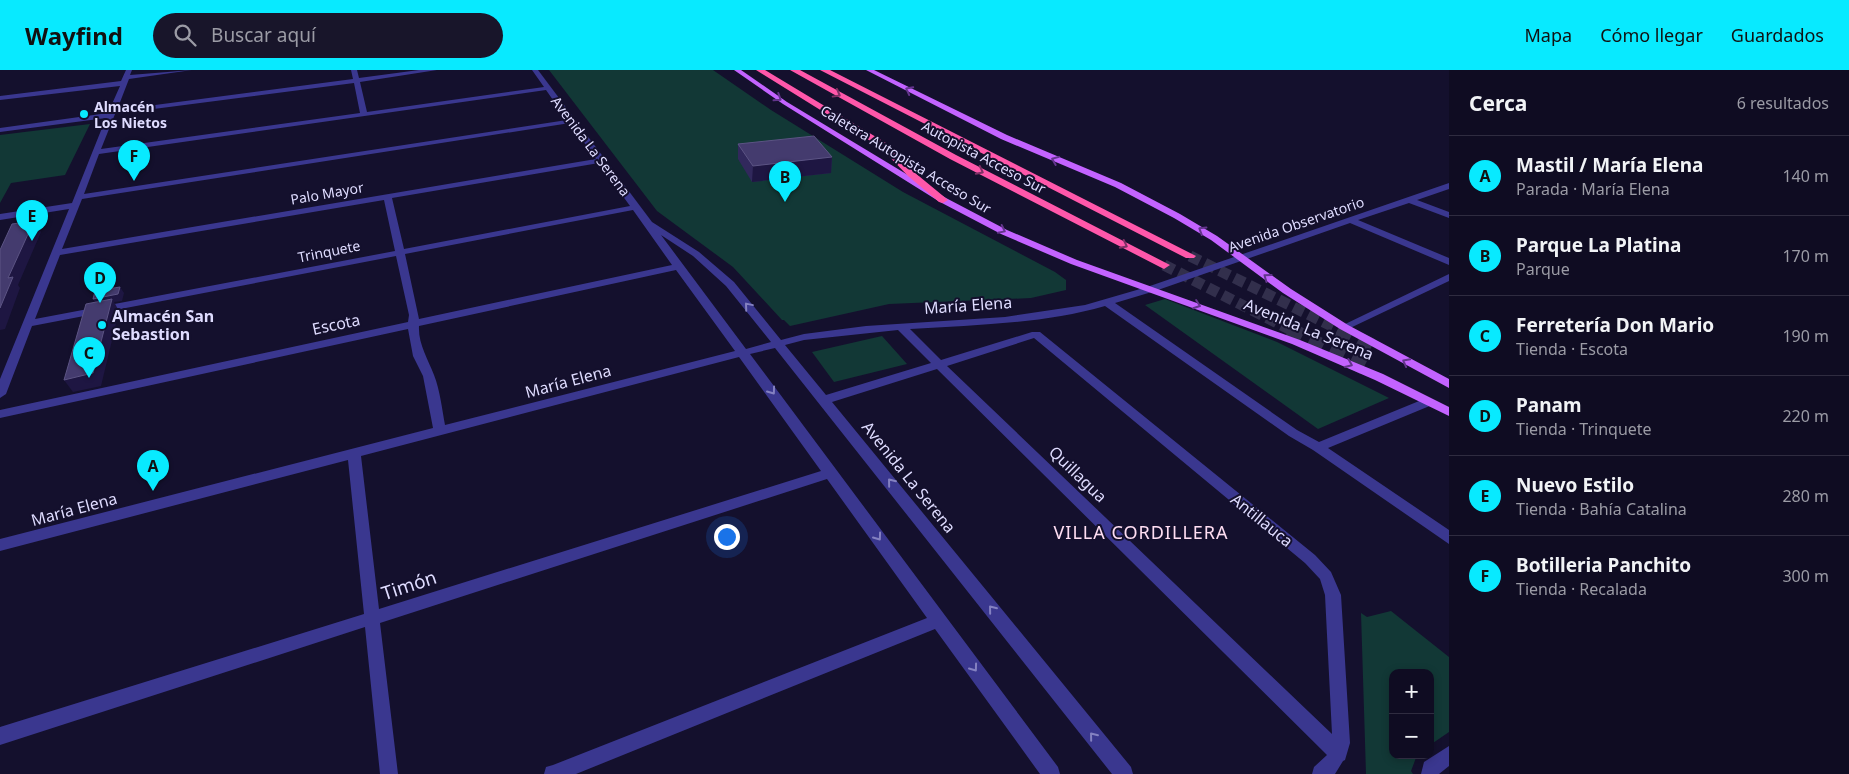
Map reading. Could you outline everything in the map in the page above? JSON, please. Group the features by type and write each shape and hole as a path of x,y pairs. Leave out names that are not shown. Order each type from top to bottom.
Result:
{"highway":[{"path":"760,70 883,145 911,174 943,200"},
{"name":"Autopista Acceso Sur","path":"794,70 945,153 1164,265"},
{"name":"Autopista Acceso Sur","path":"824,70 1190,256"}],"main road":[{"name":"Caletera Autopista Acceso Sur","path":"737,70 792,107 943,200 1041,248 1151,289"},
{"path":"869,70 1026,147 1136,194 1197,227 1242,258"},
{"name":"Avenida La Serena","path":"1242,258 1287,291 1344,327 1449,384"},
{"name":"Avenida La Serena","path":"1151,289 1244,322 1323,353 1379,377 1449,412"}],"street":[{"path":"0,98 127,77 189,70"},
{"path":"354,70 364,114"},
{"path":"0,130 434,70"},
{"name":"Avenida La Serena","path":"535,70 1051,774"},
{"path":"0,394 6,366 28,324 127,77"},
{"path":"98,152 548,88"},
{"path":"0,217 78,201 572,121"},
{"name":"Palo Mayor","path":"57,253 601,160"},
{"name":"Avenida Observatorio","path":"1151,289 1449,186"},
{"path":"387,196 414,315 413,333 419,356 429,376 440,431"},
{"path":"1409,200 1449,215"},
{"name":"Trinquete","path":"28,324 636,206"},
{"path":"1350,220 1449,262"},
{"name":"Avenida La Serena","path":"648,223 681,243 715,269 780,343 1124,774"},
{"name":"Escota","path":"0,414 680,266"},
{"path":"1344,327 1449,277"},
{"name":"María Elena","path":"0,546 780,343 832,333 1039,316 1107,302 1151,289"},
{"path":"1107,302 1293,433 1318,447 1448,537"},
{"name":"Quillagua","path":"900,326 1338,754"},
{"name":"Antillauca","path":"940,363 1036,334 1310,559 1326,576 1333,594 1342,731 1338,754"},
{"path":"825,400 940,363"},
{"path":"1318,447 1428,402"},
{"path":"354,453 390,774"},
{"name":"Timón","path":"0,736 831,473"},
{"path":"553,774 938,620"},
{"path":"1321,774 1332,765 1338,754"},
{"path":"1430,774 1431,769 1449,755"}],"green space":[{"path":"549,70 713,70 771,110 903,192 1055,272 1066,280 1066,290 1031,298 889,304 790,326 782,320 733,267 657,211"},
{"path":"90,124 65,175 11,183 0,203 0,135"},
{"path":"1165,299 1277,342 1389,398 1318,429 1145,305"},
{"path":"882,336 907,364 834,382 812,352"},
{"path":"1391,611 1449,657 1449,732 1434,742 1434,669 1389,669 1389,759 1416,759 1411,771 1413,774 1366,774 1361,613 1367,617"}],"building":[{"path":"814,136 832,157 753,166 738,144"},
{"path":"34,221 8,278 13,277 0,308 0,250 12,224"},
{"path":"120,287 118,294 93,299 95,291"},
{"path":"112,299 93,373 64,380 86,304"}],"tunnel":[{"path":"1190,256 1340,330"},
{"path":"1164,265 1291,330"},
{"path":"1289,329 1367,369"},
{"path":"1340,330 1378,349"}],"place":[{"name":"Almacén Los Nietos","path":"84,114"},
{"name":"Botilleria Panchito","path":"134,181"},
{"name":"Parque La Platina","path":"785,202"},
{"name":"Nuevo Estilo","path":"32,241"},
{"name":"Panam","path":"100,303"},
{"name":"Almacén San Sebastion","path":"102,325"},
{"name":"Ferretería Don Mario","path":"89,378"},
{"name":"Mastil / María Elena","path":"153,491"}],"district":[{"name":"VILLA CORDILLERA","path":"1141,532"}]}
